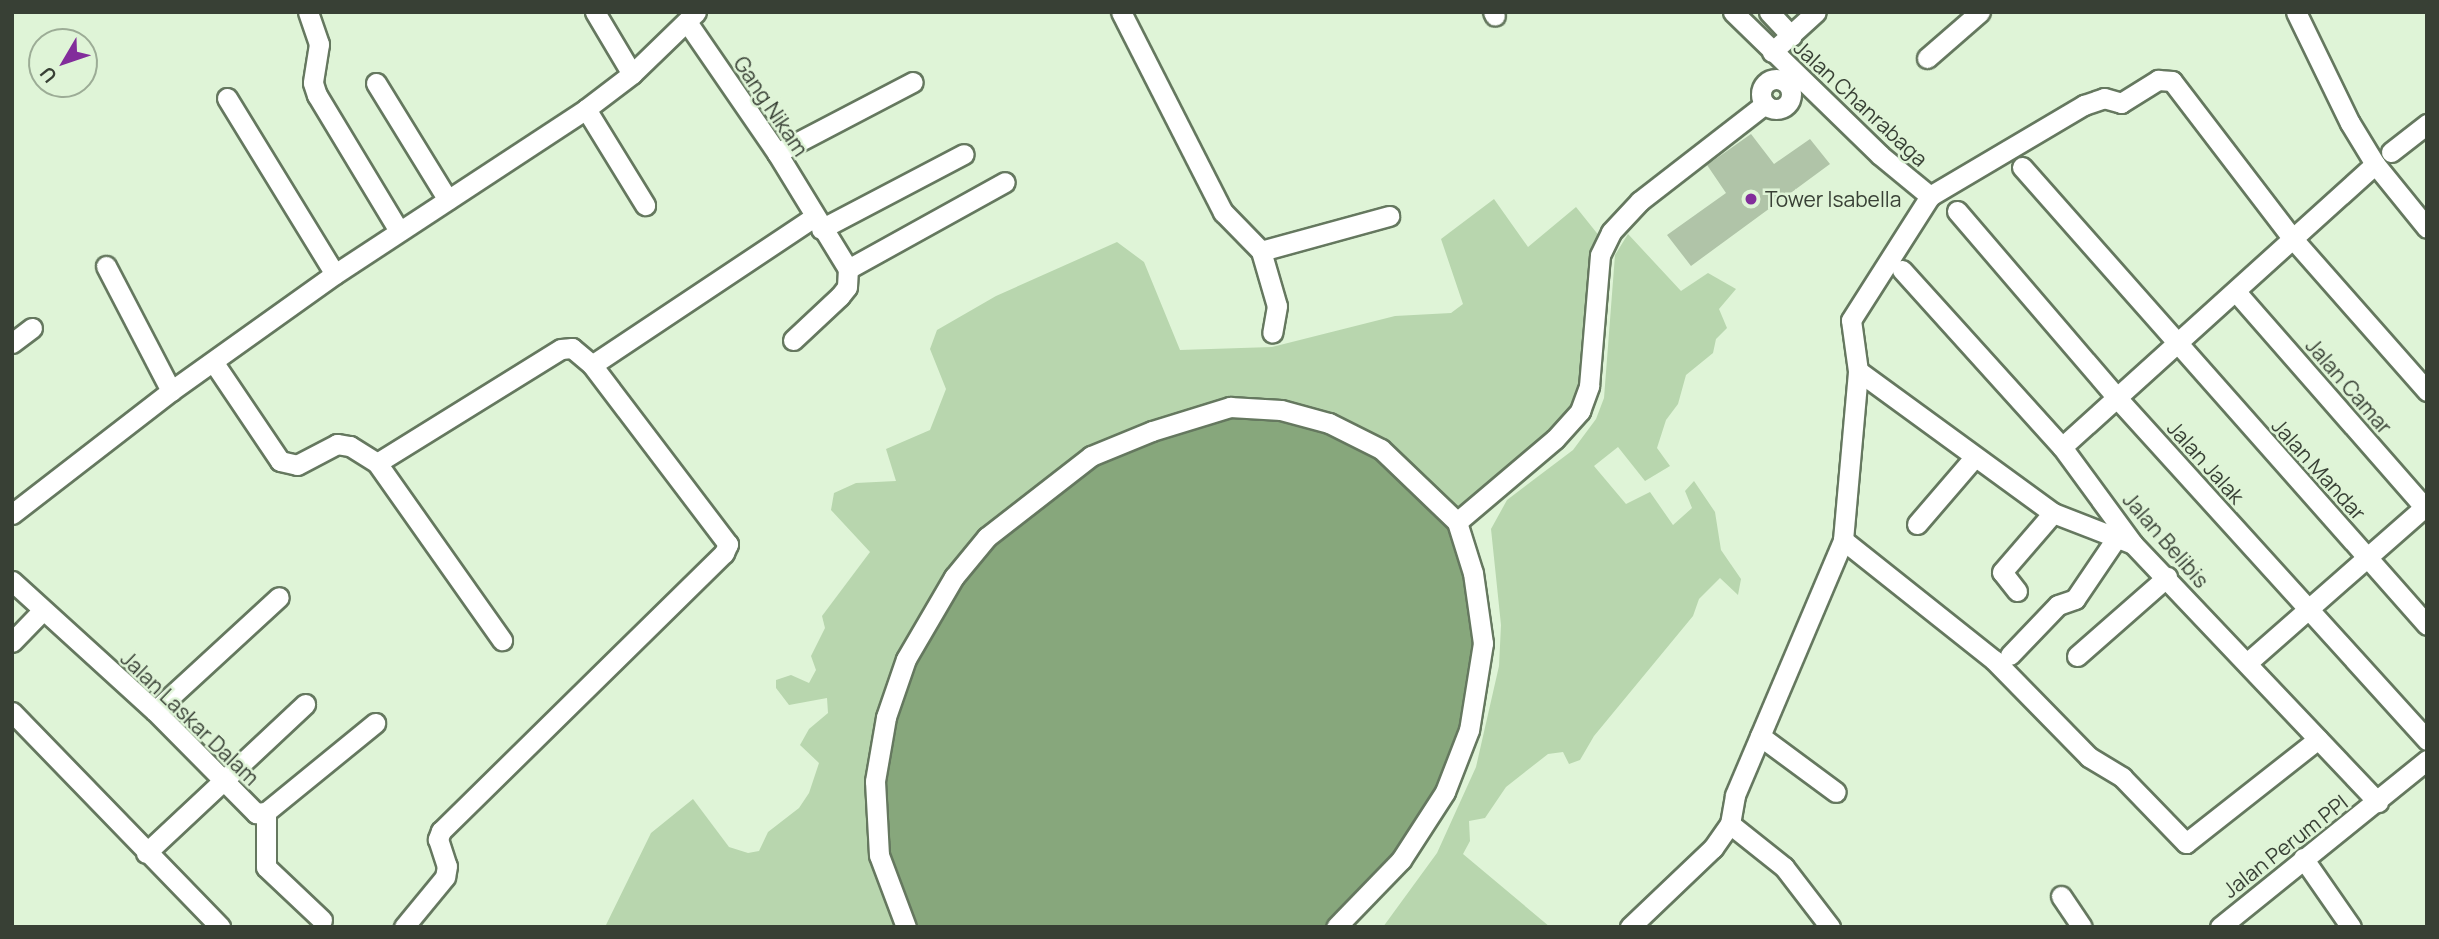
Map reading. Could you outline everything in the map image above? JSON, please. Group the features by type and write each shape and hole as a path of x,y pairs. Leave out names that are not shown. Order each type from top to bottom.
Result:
{"street":[{"path":"308,12 319,44 313,83 317,95 399,231"},
{"path":"595,12 632,74"},
{"path":"1121,12 1223,212 1261,251 1277,306 1272,333"},
{"name":"Jalan Chanrabaga","path":"1733,12 1836,113 1930,196"},
{"path":"1769,12 1791,36"},
{"path":"1765,104 1762,90 1770,80 1772,52 1816,12"},
{"path":"1927,58 1980,12"},
{"path":"2296,12 2329,84 2383,158 2427,228"},
{"path":"12,514 171,391 214,363 335,274 586,109 632,74 691,17"},
{"name":"Gang Nikam","path":"691,17 848,269"},
{"path":"1633,926 1713,848 1730,824 1735,795 1843,540 1858,371 1851,320 1930,196 2084,105 2104,97 2127,101 2165,77 2172,81 2293,239 2427,391"},
{"path":"1770,80 1785,82 1789,100"},
{"path":"777,153 913,82"},
{"path":"376,83 448,200"},
{"path":"227,98 335,274"},
{"path":"1789,100 1836,113"},
{"path":"1765,104 1778,109 1789,100"},
{"path":"1457,522 1555,439 1580,411 1589,386 1600,256 1611,232 1624,217 1765,104"},
{"path":"586,109 645,205"},
{"path":"2062,447 2237,293 2383,158 2427,124"},
{"path":"592,365 818,223 964,153"},
{"name":"Jalan Mandar","path":"2022,167 2427,625"},
{"path":"793,340 847,287 848,269 1005,183"},
{"name":"Jalan Jalak","path":"1957,211 2117,398 2427,740"},
{"path":"1261,251 1389,216"},
{"path":"106,266 171,391"},
{"name":"Jalan Belibis","path":"1902,270 2062,447 2124,542 2167,577 2378,802"},
{"name":"Jalan Camar","path":"2237,293 2426,507"},
{"path":"12,343 32,328"},
{"path":"377,463 561,349 576,350 592,365 723,535 727,549 442,831 438,839 447,866 445,877 404,927"},
{"path":"214,363 280,461 298,465 337,444 350,446 377,463 502,640"},
{"path":"1858,371 1973,458 2053,513 2124,542 2075,599 2058,604 2010,654"},
{"path":"901,924 878,855 875,781 886,717 906,659 954,577 987,537 1046,486 1091,456 1152,431 1230,407 1281,410 1329,423 1381,449 1457,522 1473,573 1483,643 1469,730 1445,792 1401,860 1336,927"},
{"path":"1917,524 1973,458"},
{"path":"2247,663 2426,507"},
{"path":"2017,591 2002,572 2053,513"},
{"path":"1843,540 1994,660 2089,757 2122,777 2186,843 2318,739"},
{"path":"2077,656 2167,577"},
{"name":"Jalan Laskar Dalam","path":"12,581 155,711 253,812 266,812 375,723"},
{"path":"155,711 279,597"},
{"path":"12,642 42,611"},
{"path":"146,853 305,704"},
{"path":"12,712 220,927"},
{"path":"1760,736 1836,792"},
{"name":"Jalan Perum PPI","path":"2221,927 2427,760"},
{"path":"266,812 266,867 322,920"},
{"path":"1730,824 1784,867 1830,927"},
{"path":"2303,858 2351,927"},
{"path":"2061,895 2082,927"}],"shaded area":[{"path":"1494,199 1528,247 1576,207 1604,242 1589,386 1571,423 906,927 605,927 651,833 693,799 729,847 748,853 759,851 768,832 799,808 809,793 819,763 800,745 809,729 828,713 827,698 789,705 776,688 776,680 791,675 809,683 816,670 811,656 825,628 822,616 870,552 831,510 834,493 856,483 896,481 886,449 930,430 946,389 930,349 937,330 996,296 1117,242 1144,262 1180,350 1272,347 1395,316 1451,313 1463,304 1441,239"},
{"path":"1628,234 1681,291 1708,273 1736,289 1719,309 1727,328 1716,339 1713,353 1686,375 1678,404 1666,420 1657,448 1670,466 1645,481 1618,447 1594,466 1626,504 1650,492 1673,525 1692,508 1685,491 1694,481 1715,512 1721,550 1741,579 1738,595 1720,578 1699,599 1693,616 1594,736 1580,760 1569,764 1563,752 1548,754 1506,787 1485,818 1469,821 1470,841 1463,854 1550,927 1383,927 1437,853 1476,767 1499,666 1501,625 1491,529 1507,500 1573,450 1596,419 1604,398 1615,255"},
{"path":"1230,407 1281,410 1381,449 1457,522 1483,643 1445,792 1336,927 906,927 879,855 886,717 954,577 1091,456"}],"building":[{"name":"Tower Isabella","path":"1751,134 1774,164 1810,139 1830,164 1691,266 1667,235 1726,193 1707,165"}],"place":[{"name":"Tower Isabella","path":"1751,199"}]}
